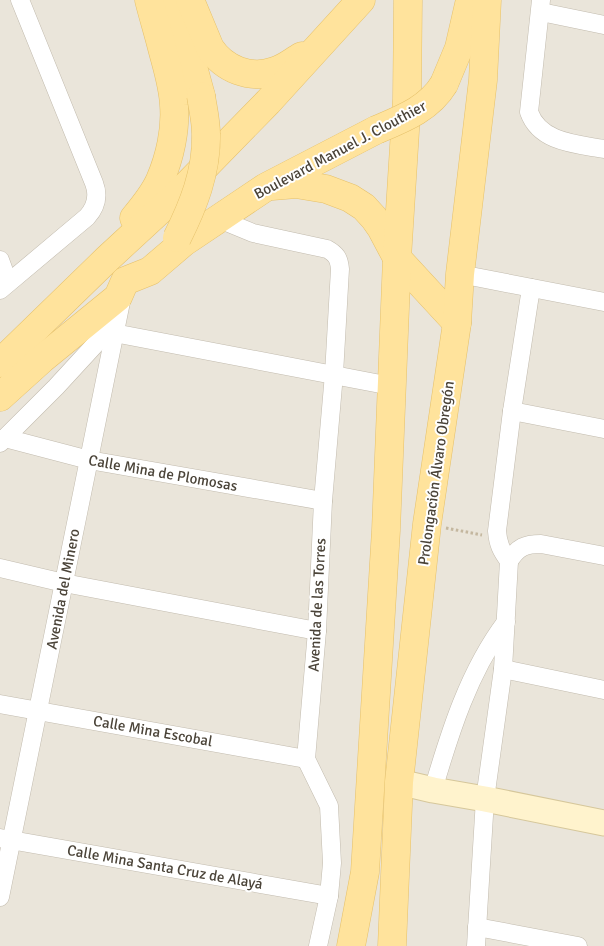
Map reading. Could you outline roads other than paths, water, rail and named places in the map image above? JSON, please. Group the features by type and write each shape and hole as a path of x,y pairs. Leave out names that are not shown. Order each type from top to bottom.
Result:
{"main road":[{"path":"107,259 160,180 173,133 174,106 170,76 149,0"},
{"path":"158,263 176,238 196,196 203,173 206,135 201,96 192,63 168,0"},
{"path":"190,0 204,36 214,55 235,70 253,74 269,73 315,51"},
{"path":"0,363 192,180 268,102 361,0"},
{"path":"351,946 365,872 386,530 397,258 407,99 408,0"},
{"name":"Boulevard Manuel J. Clouthier","path":"0,397 42,359 108,324 125,281 150,271 190,238 266,186 421,108 432,100 440,92 459,48 470,0"},
{"name":"Prolongación Álvaro Obregón","path":"392,946 400,782 427,524 457,323 460,274 483,80 487,0"},
{"path":"266,186 296,184 312,186 333,191 350,198 364,207 388,239 397,258 457,323"},
{"path":"0,341 37,316 59,307"}],"street":[{"path":"4,286 87,217 92,212 96,200 96,188 20,0"},
{"path":"140,0 162,48"},
{"path":"604,25 541,6 529,112 531,119 541,131 559,140 604,149"},
{"name":"Avenida de las Torres","path":"219,219 254,233 327,249 338,258 340,269 334,374 322,501 317,631 306,759"},
{"path":"0,260 4,286"},
{"path":"460,274 604,302"},
{"path":"509,561 498,542 497,531 512,411 531,288"},
{"path":"2,441 56,387 108,324 391,386"},
{"name":"Avenida del Minero","path":"0,897 6,839 38,710 89,460 108,324"},
{"path":"512,411 604,429"},
{"name":"Calle Mina de Plomosas","path":"2,441 89,460 322,501"},
{"path":"476,946 485,799 503,669 509,561 521,547 535,544 604,556"},
{"path":"0,568 64,583 317,631"},
{"path":"433,790 461,704 478,667 506,622"},
{"path":"503,669 604,690"},
{"name":"Calle Mina Escobal","path":"0,704 306,759"},
{"path":"306,759 329,806 332,863 329,896 318,946"},
{"path":"400,782 604,823"},
{"name":"Calle Mina Santa Cruz de Alayá","path":"6,839 329,896"},
{"path":"477,927 578,946"}]}
